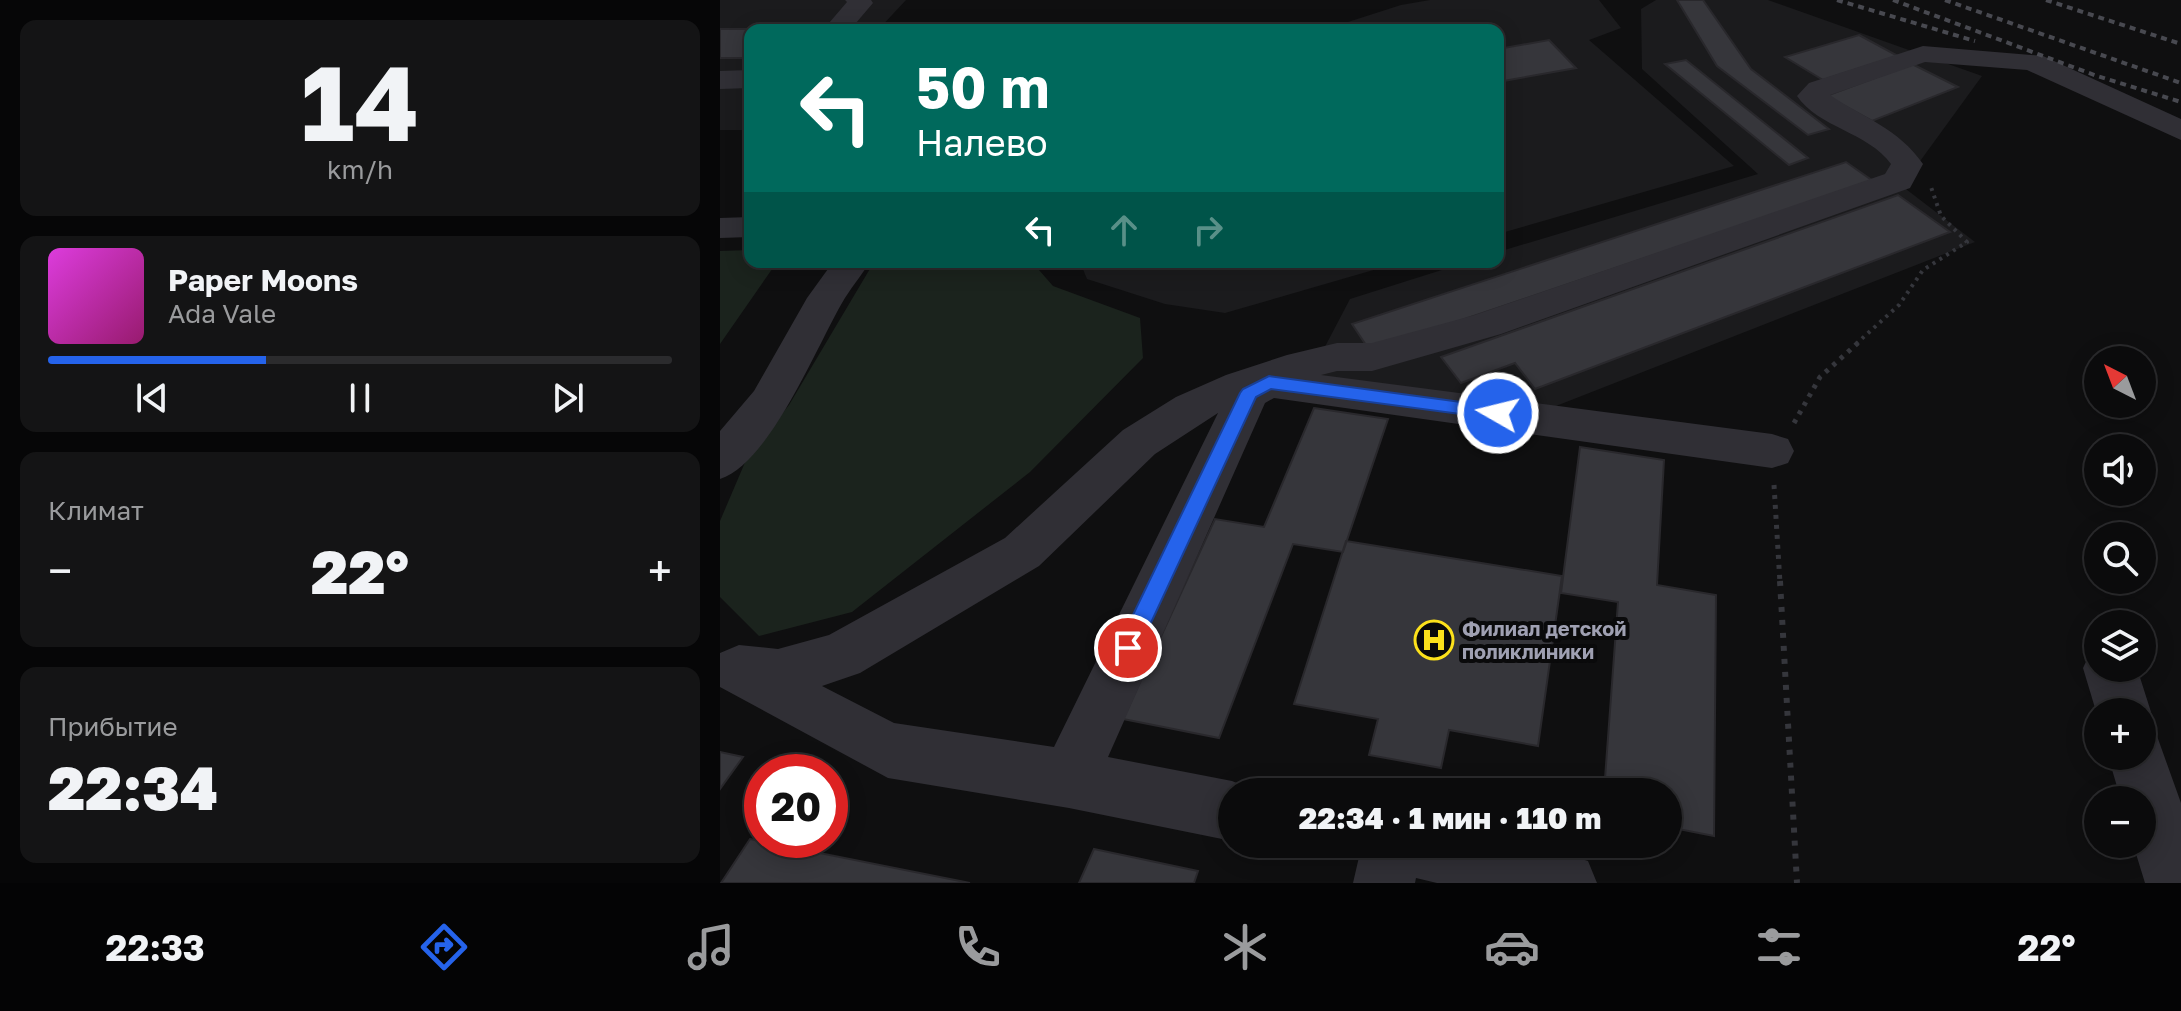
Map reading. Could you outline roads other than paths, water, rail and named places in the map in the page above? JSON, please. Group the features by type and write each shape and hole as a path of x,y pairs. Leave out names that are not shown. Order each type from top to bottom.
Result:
{"lane":[{"path":"841,24 860,3 858,0"},
{"path":"730,660 778,674 841,656 1022,552 1139,442 1191,408 1241,385 1287,369 1337,357 1372,357 1412,348 1898,181 1907,164 1903,157 1891,145 1812,96 1819,89 1923,54 2009,58 2033,62 2181,131"},
{"path":"720,80 744,79"},
{"path":"720,228 744,227"},
{"path":"720,462 769,402 826,298 848,268"},
{"path":"1069,779 1249,393 1269,383 1772,451"},
{"path":"730,660 888,750 1069,779 1218,808"},
{"path":"2141,770 2176,883"},
{"path":"1384,883 1390,858"},
{"path":"1461,858 1566,883"}],"railway":[{"path":"1837,0 1975,41"},
{"path":"1893,0 2097,76 2181,102"},
{"path":"1945,0 2181,83"},
{"path":"2046,0 2181,44"}],"place":[{"name":"Филиал детской поликлиники","path":"1434,640"}]}
